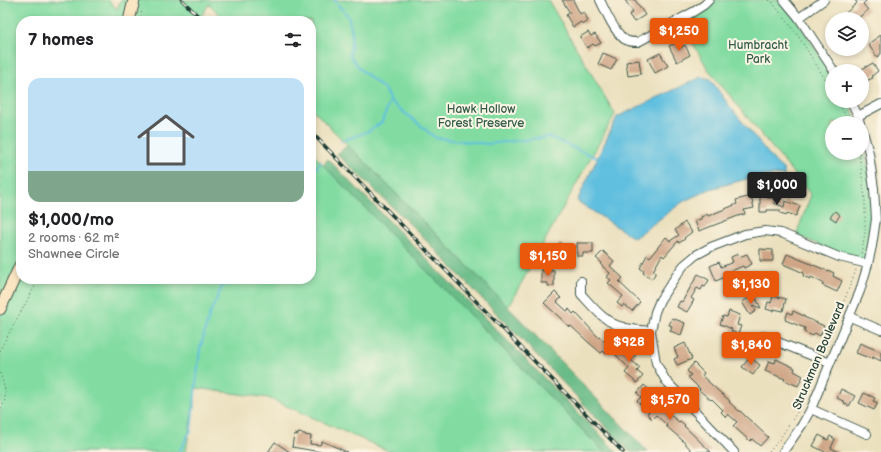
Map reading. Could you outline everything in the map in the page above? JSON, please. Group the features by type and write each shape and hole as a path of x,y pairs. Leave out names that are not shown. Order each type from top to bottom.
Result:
{"street":[{"path":"600,0 613,25 622,38 628,41 638,42 693,12 709,0"},
{"path":"784,0 799,18 829,64"},
{"path":"799,18 824,0"},
{"path":"132,16 138,4"},
{"path":"864,116 881,104"},
{"name":"Struckman Boulevard","path":"783,452 812,409 850,317 868,264 878,219 869,153"},
{"path":"734,452 673,388 666,380 656,363 651,331 655,312 660,300 678,273 684,265 696,255 712,247 745,234 765,231 781,233 839,257 868,264"},
{"path":"0,309 16,275"},
{"path":"581,281 581,294 608,320 623,328 651,331"},
{"path":"850,317 881,330"},
{"path":"763,336 830,363"},
{"path":"812,409 867,434"}],"path":[{"path":"769,0 797,34 825,79"},
{"path":"138,4 139,16"},
{"path":"769,452 779,440 800,408 822,360 859,262 865,233 866,199 860,160"},
{"path":"0,351 36,284"},
{"path":"0,373 5,390 5,400 0,410"}],"green space":[{"name":"Hawk Hollow Forest Preserve","path":"0,0 108,0 117,9 121,0 548,0 615,114 508,307 316,113 316,16 221,16 209,4 201,16 16,16 16,284 316,284 316,157 604,452 391,452 268,398 196,388 186,452 0,452"},
{"name":"Humbracht Park","path":"712,0 780,0 796,19 825,64 825,108 851,108 855,116 825,116 825,160 866,160 870,175 873,218 867,262 842,255 796,235 811,195 708,69 681,23"},
{"path":"348,145 508,307 648,452 630,452 416,230 337,154"},
{"path":"328,159 617,452 604,452 323,165"}],"water":[{"path":"701,77 710,79 731,108 776,163 784,170 784,176 774,175 754,177 710,189 684,201 634,238 577,201 617,117"}],"building":[{"path":"562,0 573,0 580,14 584,12 588,21 583,24 581,22 573,27 566,15 570,13"},
{"path":"625,0 635,0 645,15 634,22 629,15 633,12"},
{"path":"855,0 867,0 863,4 868,10 866,12 847,12 857,3"},
{"path":"588,32 591,36 595,34 601,43 595,46 593,44 587,48 580,37"},
{"path":"881,35 881,54 877,57 869,43"},
{"path":"677,42 680,48 685,45 690,55 677,62 669,46"},
{"path":"603,53 617,59 611,70 598,64"},
{"path":"660,53 668,66 655,73 648,59"},
{"path":"639,60 641,74 628,76 626,62"},
{"path":"873,63 878,71 872,76 873,78 869,80 869,65"},
{"path":"760,193 768,193 768,198 774,198 774,203 784,207 785,201 800,206 796,216 787,213 787,215 780,213 780,210 767,210 767,212 760,212"},
{"path":"751,196 754,208 744,210 745,214 699,231 695,221 701,219 701,217 707,214 708,216 737,204 736,200"},
{"path":"835,211 840,215 836,221 830,217"},
{"path":"685,222 692,232 679,243 678,241 664,257 662,255 653,271 656,272 652,279 643,273 644,271 640,268 647,255 650,257 666,237 670,241 679,235 675,230"},
{"path":"560,243 569,251 562,259 565,262 561,266 549,256"},
{"path":"577,243 593,243 593,253 583,253 583,256 577,256"},
{"path":"760,249 773,250 773,261 760,261"},
{"path":"603,251 614,261 610,266 623,278 619,282 640,302 632,311 624,304 622,307 617,303 623,296 608,283 611,280 607,277 610,273 596,258"},
{"path":"738,254 739,257 747,254 752,264 744,268 743,266 731,271 732,274 716,281 710,266 719,262 721,267 733,262 731,257"},
{"path":"787,254 834,273 833,276 842,281 837,292 822,285 823,283 811,277 810,279 803,276 804,273 783,264"},
{"path":"541,270 554,270 554,286 548,286 548,283 541,283"},
{"path":"698,274 709,280 705,287 703,286 701,290 697,288 691,298 694,300 687,312 677,307 680,301 682,302"},
{"path":"555,292 561,298 557,302 567,311 569,309 573,314 575,312 599,338 612,347 606,354 603,351 601,353 544,303"},
{"path":"754,295 761,308 752,305 756,311 750,315 742,302"},
{"path":"773,296 786,299 783,311 766,309 768,302 771,303"},
{"path":"729,311 740,315 737,325 741,326 738,334 731,331 732,329 720,324 723,316 727,317"},
{"path":"793,311 824,326 820,336 815,333 813,336 804,332 805,328 785,320 788,312 792,314"},
{"path":"672,318 685,323 681,335 670,331 672,326 669,325"},
{"path":"737,338 743,351 733,355 727,342"},
{"path":"685,343 692,359 677,365 674,359 678,357 674,348"},
{"path":"860,343 881,352 881,361 873,357 872,359 856,353"},
{"path":"622,346 626,350 629,347 636,355 631,360 640,368 637,371 643,376 637,383 625,373 629,368 614,353"},
{"path":"750,357 760,365 753,375 742,367"},
{"path":"776,359 795,368 794,371 803,376 798,386 765,371 769,361 775,363"},
{"path":"694,363 704,373 702,376 768,437 760,446 752,439 750,441 733,426 737,422 728,414 726,417 721,412 723,410 712,399 711,400 699,390 700,389 688,377 691,375 687,371"},
{"path":"644,385 655,395 652,398 664,409 666,407 671,412 669,414 685,425 684,426 711,452 693,452 656,415 652,419 647,414 649,412 637,401 641,397 637,393"},
{"path":"841,389 855,396 849,406 837,398"},
{"path":"864,393 875,398 873,401 878,403 874,410 859,403"},
{"path":"298,433 311,436 310,444 320,445 322,441 347,452 321,452 292,447 294,434 298,435"},
{"path":"819,435 828,440 830,436 835,439 831,448 839,452 825,452 813,446"},
{"path":"275,442 290,452 268,452"}],"waterway":[{"path":"334,0 348,16 352,32 350,56 360,69 384,89 390,101 382,122 367,132 341,141"},
{"path":"390,101 436,138 488,144 549,137 597,158"},
{"path":"316,168 321,162"},
{"path":"179,452 191,430 200,349 210,313 225,284"}],"railway":[{"path":"182,0 198,16"},
{"path":"316,137 623,452"}]}
